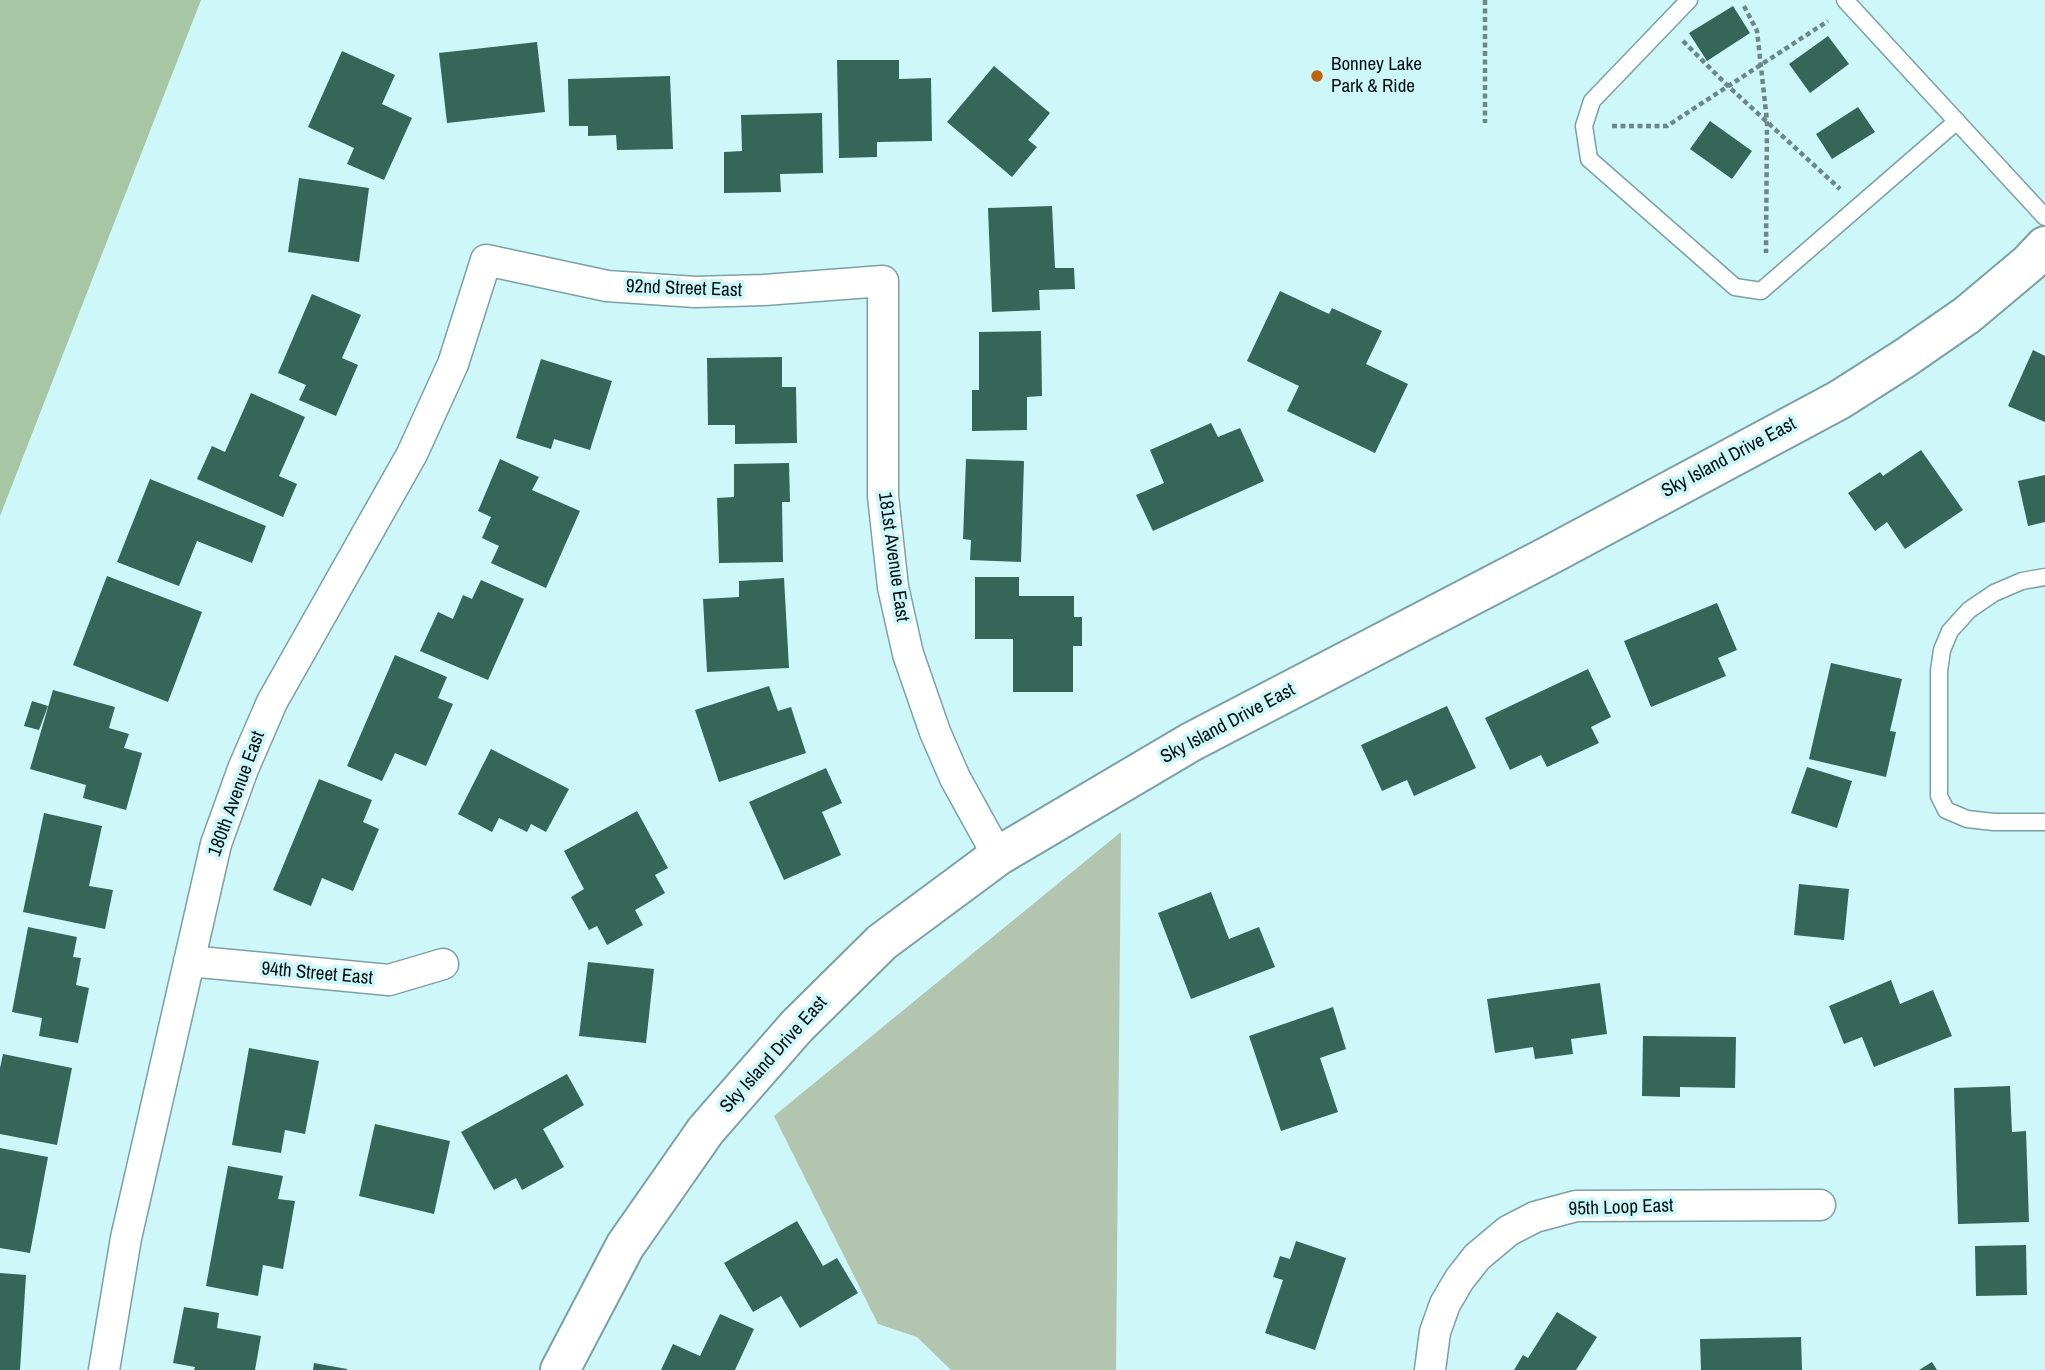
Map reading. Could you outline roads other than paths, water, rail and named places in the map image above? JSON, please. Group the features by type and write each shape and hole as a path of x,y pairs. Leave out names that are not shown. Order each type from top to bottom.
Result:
{"street":[{"name":"Sky Island Drive East","path":"560,1370 625,1246 706,1130 797,1026 882,942 998,856 1191,742 1839,400 1967,315 2029,264 2045,246"},
{"name":"92nd Street East","path":"486,260 607,286 695,292 883,281"},
{"name":"180th Avenue East","path":"104,1370 127,1238 216,845 243,769 272,702 412,454 453,364 486,260"},
{"name":"181st Avenue East","path":"883,281 883,496 893,587 908,654 935,732 955,778 998,856"},
{"name":"94th Street East","path":"189,961 389,980 443,964"},
{"name":"95th Loop East","path":"1430,1370 1435,1332 1445,1304 1459,1280 1477,1257 1508,1231 1535,1217 1576,1206 1820,1205"}],"lane":[{"path":"1689,0 1592,101 1584,126 1589,159 1735,287 1761,291 1957,121"},
{"path":"1848,3 2045,217"},
{"path":"2045,577 2022,581 1994,593 1969,610 1950,631 1942,650 1939,671 1939,796 1946,810 1967,819 2045,822"}],"place":[{"name":"Bonney Lake Park & Ride","path":"1317,76"}]}
